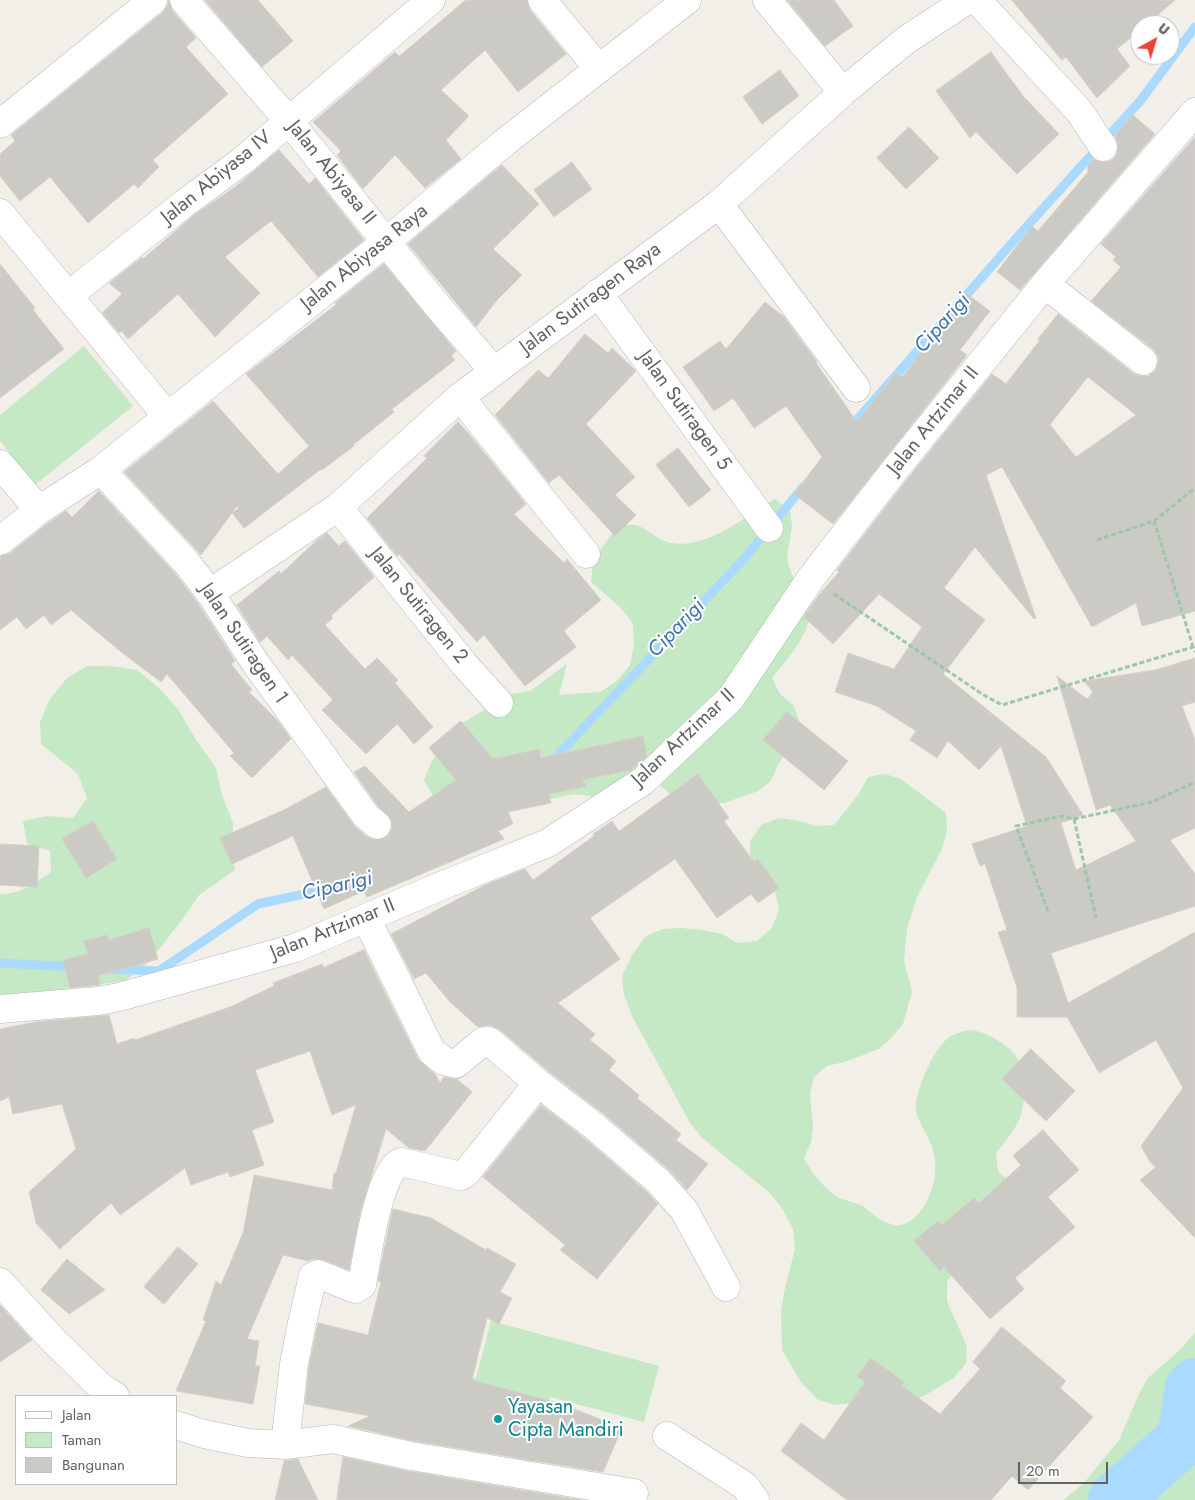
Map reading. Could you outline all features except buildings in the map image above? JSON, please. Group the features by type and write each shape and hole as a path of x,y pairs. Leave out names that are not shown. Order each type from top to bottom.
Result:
{"street":[{"path":"0,124 153,0"},
{"name":"Jalan Abiyasa II","path":"184,0 288,120 435,303 494,371"},
{"name":"Jalan Abiyasa IV","path":"69,295 185,203 242,161 430,0"},
{"path":"542,0 599,69"},
{"name":"Jalan Abiyasa Raya","path":"0,541 39,510 101,470 386,242 505,142 687,0"},
{"path":"767,0 843,92"},
{"name":"Jalan Sutiragen Raya","path":"210,593 338,507 460,397 719,204 843,92 906,40 967,0"},
{"path":"977,0 1079,111 1103,147"},
{"name":"Jalan Artzimar II","path":"0,1009 119,998 295,948 548,843 643,781 731,698 811,578 893,472 1045,284 1195,112"},
{"path":"719,204 856,388"},
{"path":"0,213 168,417"},
{"path":"1045,284 1143,361"},
{"name":"Jalan Sutiragen 5","path":"598,293 769,528"},
{"path":"460,397 586,554"},
{"path":"0,464 39,510"},
{"name":"Jalan Sutiragen 1","path":"101,470 186,562 210,593 289,711 366,816 377,825"},
{"name":"Jalan Sutiragen 2","path":"338,507 464,664 500,703"},
{"path":"366,918 432,1052 444,1061 456,1064 480,1044 488,1040 658,1181 684,1210 726,1287"},
{"path":"285,1445 294,1364 313,1276 318,1274 355,1289 362,1285 371,1232 387,1178 393,1167 402,1162 460,1176 466,1173 538,1083"},
{"path":"0,1282 66,1353 101,1387 113,1395"},
{"path":"178,1426 204,1434 248,1443 285,1445 333,1439 411,1456 634,1493"},
{"path":"667,1436 744,1486 755,1500"}],"path":[{"path":"1097,540 1154,521 1195,488"},
{"path":"1154,521 1195,652"},
{"path":"811,578 982,694 1002,705 1193,647"},
{"path":"1048,911 1016,826 1061,816 1074,819 1152,802 1195,782"},
{"path":"1074,819 1096,918"}],"green space":[{"path":"84,346 133,406 35,485 0,441 0,415"},
{"path":"775,499 790,511 792,526 787,558 791,573 802,589 814,600 804,633 772,678 780,694 793,705 799,720 796,736 778,765 771,781 758,791 724,803 707,805 671,795 658,783 604,803 590,796 573,794 523,806 506,813 433,796 424,780 431,763 443,743 456,727 510,694 530,691 567,664 559,695 600,692 617,681 630,665 634,645 633,624 621,608 591,582 593,562 617,527 636,525 667,542 681,544 696,542 724,531"},
{"path":"87,666 110,666 137,670 159,688 178,709 216,768 222,795 233,823 232,855 235,870 199,895 148,963 125,981 25,994 0,1004 0,894 14,893 51,872 50,851 27,844 23,821 47,816 73,818 87,798 78,774 41,744 40,722 50,699 67,678"},
{"path":"885,774 901,779 946,813 947,831 942,849 917,897 907,929 904,961 912,992 903,1024 879,1049 827,1066 814,1077 810,1093 813,1127 811,1142 804,1158 824,1186 837,1197 863,1206 880,1220 896,1226 900,1225 907,1223 920,1212 926,1204 933,1185 935,1165 932,1146 917,1115 916,1105 927,1069 944,1041 953,1035 971,1030 990,1036 1004,1045 1018,1059 1023,1078 1024,1099 1020,1118 996,1154 998,1171 1012,1184 947,1282 947,1301 967,1347 966,1363 954,1378 922,1397 905,1404 853,1403 834,1405 817,1399 801,1382 782,1350 781,1312 795,1249 793,1229 783,1210 771,1194 701,1137 689,1121 633,1018 624,995 622,976 632,955 646,936 663,929 702,930 722,934 738,943 757,941 772,928 779,910 775,891 750,861 750,841 761,825 779,818 800,821 815,826 834,825 858,795 868,777"},
{"name":"Yayasan Cipta Mandiri","path":"491,1321 659,1366 644,1422 550,1397 533,1463 446,1440 463,1375 476,1378"},
{"path":"1195,1332 1195,1500 1063,1500 1084,1483 1119,1440 1148,1378 1182,1348"}],"waterway":[{"name":"Ciparigi","path":"848,430 1020,234 1141,100 1195,27"},
{"name":"Ciparigi","path":"552,761 743,560 803,487"},
{"name":"Ciparigi","path":"110,969 159,971 258,904 327,889"},
{"name":"Ciparigi","path":"0,963 75,967"},
{"path":"1115,1500 1184,1438 1192,1388 1195,1385"}],"place":[{"name":"Yayasan Cipta Mandiri","path":"498,1419"}]}
